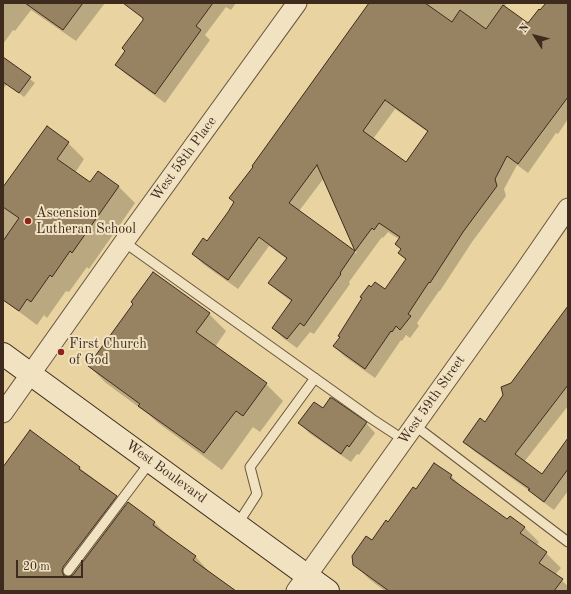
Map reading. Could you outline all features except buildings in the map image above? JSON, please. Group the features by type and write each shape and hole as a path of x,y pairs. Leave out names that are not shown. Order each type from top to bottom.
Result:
{"main road":[{"name":"West Boulevard","path":"3,354 237,525 301,583 328,591"}],"street":[{"name":"West 58th Place","path":"3,413 124,242 297,3"},
{"name":"West 59th Street","path":"301,583 568,208"}],"lane":[{"path":"124,242 315,378 409,433 568,542"},
{"path":"237,525 257,494 250,467 315,378"},
{"path":"68,571 151,461"}],"place":[{"name":"Ascension Lutheran School","path":"28,221"},
{"name":"First Church of God","path":"61,352"}]}
